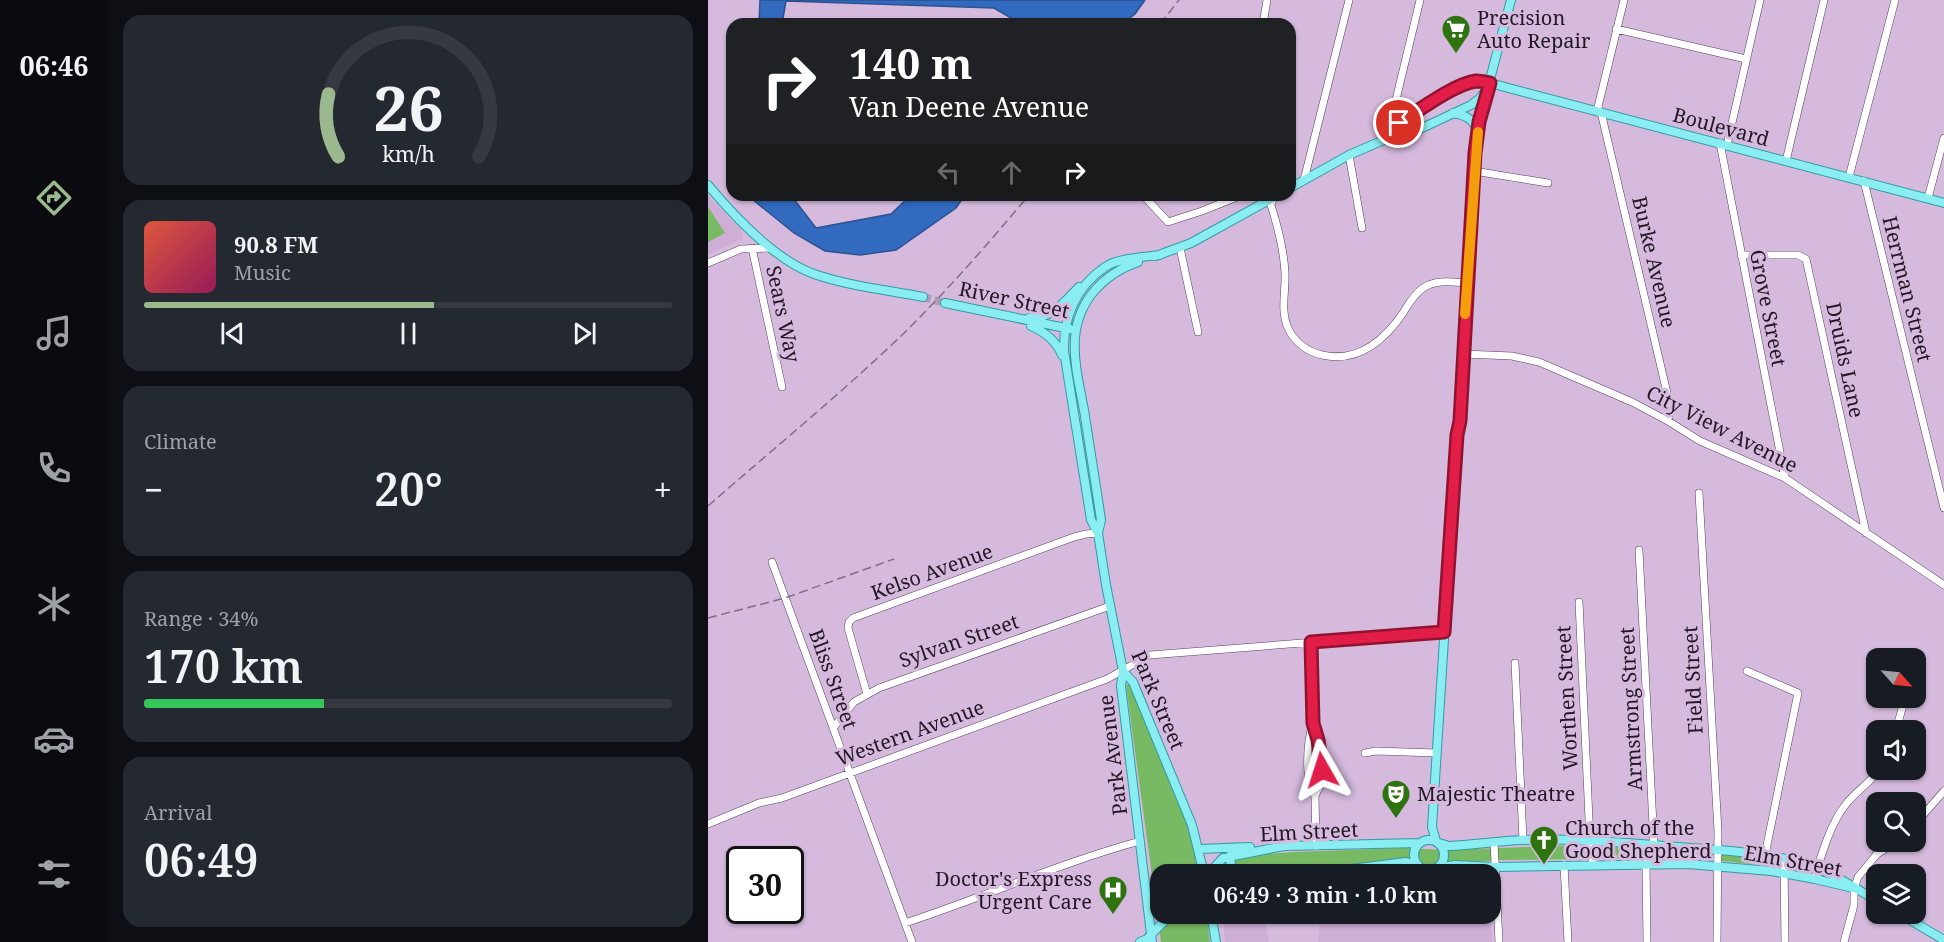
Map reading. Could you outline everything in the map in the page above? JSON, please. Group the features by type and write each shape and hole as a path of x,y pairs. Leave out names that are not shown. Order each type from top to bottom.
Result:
{"main road":[{"path":"1442,864 1445,854 1437,842 1432,827 1457,435 1460,421 1474,171 1478,133 1511,0"},
{"path":"1386,139 1399,123 1459,87 1476,81 1490,83"},
{"path":"1296,185 1349,155 1386,139 1403,136 1453,113 1479,99 1490,83"},
{"name":"Boulevard","path":"1490,83 1944,203"},
{"path":"1453,113 1472,120 1478,133"},
{"path":"708,185 773,249 803,269 923,297"},
{"path":"1076,330 1086,302 1104,280 1121,269 1180,248 1265,201"},
{"path":"1011,318 1048,316 1091,274 1127,260 1160,255"},
{"path":"1065,329 1070,311 1079,293 1105,267"},
{"name":"River Street","path":"945,303 1076,330"},
{"path":"1011,318 1040,330 1056,343 1067,370"},
{"name":"Park Street","path":"1065,329 1064,351 1091,520 1098,533 1123,671 1133,682 1186,809 1203,864"},
{"name":"Park Street","path":"1076,330 1077,364 1101,520 1098,533"},
{"name":"Park Avenue","path":"1123,671 1121,686 1152,938"},
{"path":"1418,864 1414,854 1415,849 1432,827"},
{"name":"Elm Street","path":"1437,842 1452,846 1523,840 1590,841 1766,855 1818,868 1841,878 1866,895"},
{"path":"1421,842 1437,842"},
{"name":"Elm Street","path":"1217,864 1223,858 1230,856 1284,846 1421,842"},
{"path":"1199,849 1284,846"},
{"path":"1230,856 1231,864"},
{"name":"Elm Street","path":"1391,864 1406,862 1414,864"},
{"name":"Elm Street","path":"1501,867 1646,864 1718,866 1784,873 1854,888"},
{"path":"1140,942 1152,938 1163,924"},
{"path":"1213,924 1216,942"},
{"path":"1916,924 1939,939"}],"street":[{"path":"1264,18 1267,0"},
{"path":"1304,180 1349,0"},
{"path":"1386,139 1420,0"},
{"path":"1599,112 1624,0"},
{"path":"1723,144 1760,0"},
{"path":"1786,161 1824,0"},
{"path":"1849,177 1894,0"},
{"path":"1616,29 1746,59"},
{"name":"Burke Avenue","path":"1599,112 1668,397 1668,421"},
{"path":"1928,198 1944,138"},
{"name":"Grove Street","path":"1723,144 1741,255 1785,478"},
{"path":"1349,155 1362,228"},
{"path":"1474,171 1548,183"},
{"name":"Herrman Street","path":"1864,181 1944,508"},
{"path":"1149,201 1168,222 1227,201"},
{"path":"1273,201 1285,273 1285,319 1295,339 1313,352 1336,357 1363,352 1387,334 1422,289 1442,282 1467,283"},
{"path":"708,263 735,251 752,248 773,249"},
{"name":"Sears Way","path":"752,248 782,387"},
{"path":"1180,248 1198,332"},
{"name":"Druids Lane","path":"1741,255 1798,255 1806,259 1866,533"},
{"name":"City View Avenue","path":"1463,354 1512,356 1539,362 1632,402 1700,441 1785,478 1944,585"},
{"name":"Field Street","path":"1700,493 1719,850 1717,942"},
{"name":"Kelso Avenue","path":"867,694 848,628 853,618 1074,537 1098,533"},
{"name":"Armstrong Street","path":"1639,550 1654,845 1646,864"},
{"name":"Bliss Street","path":"772,562 912,942"},
{"name":"Worthen Street","path":"1579,602 1593,865"},
{"name":"Sylvan Street","path":"833,728 850,705 867,694 894,682 1110,606"},
{"name":"Western Avenue","path":"708,825 759,803 782,798 1107,679 1154,654 1444,632"},
{"path":"1311,642 1313,723 1322,770 1322,781 1315,796"},
{"path":"1515,663 1523,840"},
{"path":"1747,671 1798,693 1766,855"},
{"path":"1313,723 1308,740 1309,784 1315,796 1316,846"},
{"path":"1365,753 1376,751 1436,753"},
{"path":"1815,879 1841,811 1847,802 1872,780"},
{"path":"1926,811 1944,790"},
{"path":"905,923 957,906 1050,870 1140,841"},
{"path":"1494,842 1496,864"},
{"path":"1844,942 1854,905 1854,888 1858,877 1881,852"},
{"path":"1784,859 1785,942"},
{"path":"1646,864 1647,942"},
{"path":"1564,865 1568,942"},
{"path":"1498,924 1499,942"}],"shaded area":[{"path":"708,196 742,231 743,238 708,255"},
{"path":"1224,924 1266,924 1269,942 1225,942"},
{"path":"1319,924 1491,924 1492,942 1318,942"}],"green space":[{"path":"708,207 725,233 708,242"},
{"path":"1129,684 1185,817 1197,864 1150,864 1126,685"},
{"path":"1578,845 1614,847 1761,858 1811,871 1698,858 1503,860 1442,864 1234,864 1233,862 1235,859 1293,852 1405,848 1444,850"},
{"path":"1159,924 1207,924 1210,942 1161,942"}],"water":[{"path":"760,0 1145,0 1130,18 1011,18 994,8 786,1 783,18 759,18"},
{"path":"754,201 795,201 816,228 891,214 905,201 961,201 956,208 896,250 860,255 825,251 794,233"}],"tunnel":[{"path":"923,297 945,303"}],"railway":[{"path":"1165,18 1179,0"},
{"path":"708,506 829,402 900,337 966,268 1024,201"},
{"path":"708,618 785,598 894,559"}],"slow traffic":[{"path":"1465,314 1478,132"}],"place":[{"name":"Precision Auto Repair","path":"1456,54"},
{"name":"Majestic Theatre","path":"1396,820"},
{"name":"Church of the Good Shepherd","path":"1544,866"},
{"name":"Doctor's Express Urgent Care","path":"1113,916"}],"route":[{"path":"1322,770 1321,755 1313,723 1311,642 1444,632 1457,435 1460,421 1475,153 1479,122 1490,83 1476,81 1466,84 1399,123"}]}
